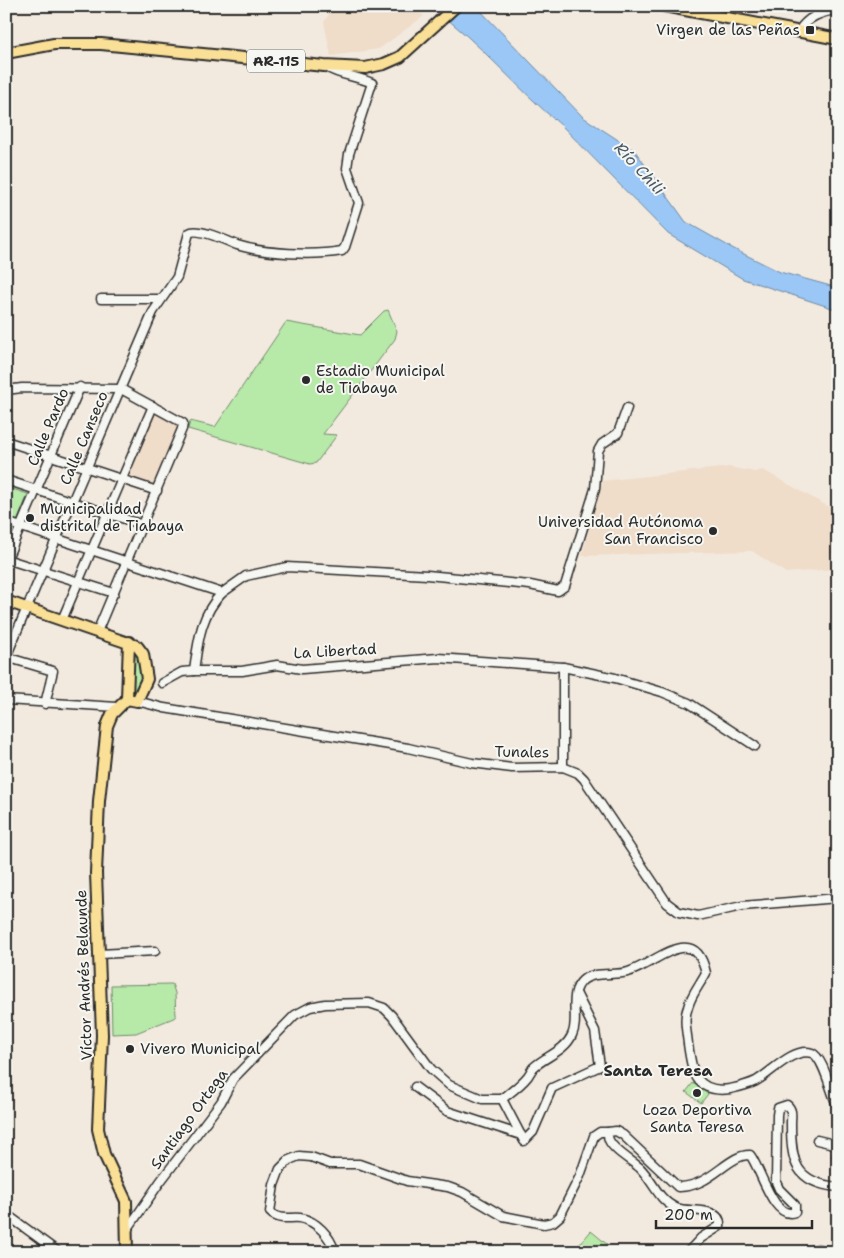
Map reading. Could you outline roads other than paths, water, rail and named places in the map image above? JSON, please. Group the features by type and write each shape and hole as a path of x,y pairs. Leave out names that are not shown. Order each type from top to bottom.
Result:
{"main road":[{"name":"AR-115","path":"6,53 54,44 101,44 324,66 365,68 384,64 400,56 456,6"},
{"path":"664,6 838,39"},
{"path":"6,601 137,646 143,654 147,682 132,700"},
{"path":"129,642 132,700"},
{"name":"Víctor Andrés Belaunde","path":"127,1252 126,1201 104,1154 98,1129 102,1073 100,954 96,873 97,819 107,726 117,708 132,700"}],"street":[{"path":"798,32 804,22 817,14 838,9"},
{"name":"Calle Canseco","path":"6,657 153,312 180,268 189,233 197,231 242,246 263,250 304,253 342,251 360,202 347,168 349,154 372,83 359,77 336,73 324,66"},
{"path":"101,299 161,298"},
{"path":"6,390 80,387 120,389 183,423 157,491 97,632"},
{"name":"Calle Pardo","path":"7,560 80,387"},
{"path":"62,620 153,406"},
{"path":"194,671 201,626 211,606 230,586 254,573 287,567 427,575 561,590 565,586 595,489 598,451 602,444 618,433 627,408"},
{"path":"6,441 157,491"},
{"path":"6,480 143,525"},
{"path":"6,522 222,593"},
{"path":"7,560 114,593"},
{"path":"6,657 53,671 45,704"},
{"name":"La Libertad","path":"162,683 182,672 242,671 277,665 302,669 438,658 563,668 615,678 662,692 689,704 755,746"},
{"path":"563,668 563,767"},
{"path":"6,700 117,708"},
{"name":"Tunales","path":"132,700 164,708 436,754 472,763 512,768 563,767 578,773 584,779 666,903 679,912 698,916 736,906 838,898"},
{"path":"576,993 595,1031 600,1066 552,1088 533,1132 524,1141 502,1099 527,1077 534,1067 561,1048 572,1036 575,1025 576,993 584,980 594,975 608,976 629,972 675,949 687,947 694,949 706,973 688,1005 686,1024 692,1070 702,1083 715,1089 740,1087 755,1081 792,1056 807,1052 815,1054 821,1063 838,1107"},
{"path":"100,954 155,952"},
{"name":"Santiago Ortega","path":"128,1230 160,1182 221,1102 233,1079 295,1015 310,1007 325,1004 376,1004 392,1016 431,1069 449,1085 482,1099 502,1099"},
{"path":"415,1087 446,1110 521,1135"},
{"path":"335,1252 324,1232 315,1224 301,1218 274,1216 270,1212 274,1185 280,1169 289,1160 299,1156 311,1157 330,1164 370,1166 407,1181 434,1184 462,1192 503,1216 544,1224 553,1222 560,1216 580,1176 594,1136 600,1132 616,1131 623,1135 678,1186 686,1187 706,1180 736,1159 744,1155 750,1155 754,1160 766,1192 786,1212 791,1213 795,1212 795,1205 779,1189 776,1182 776,1115 780,1106 787,1105 791,1111 791,1138 796,1166 810,1182 838,1187"},
{"path":"608,1132 609,1141 641,1169 660,1197 671,1205 688,1211 717,1214 720,1219 720,1226 701,1238 688,1252"},
{"path":"817,1140 838,1145"},
{"path":"6,1214 58,1252"},
{"path":"802,1252 818,1249 832,1252"}],"water":[{"name":"Río Chili","path":"430,6 476,6 583,117 635,151 686,222 780,272 838,288 838,310 743,279 668,234 562,126 465,34"}],"place":[{"name":"Virgen de las Peñas","path":"810,30"},
{"name":"Estadio Municipal de Tiabaya","path":"306,380"},
{"name":"Municipalidad distrital de Tiabaya","path":"30,518"},
{"name":"Universidad Autónoma San Francisco","path":"713,531"},
{"name":"Vivero Municipal","path":"130,1049"},
{"name":"Loza Deportiva Santa Teresa","path":"697,1093"}],"district":[{"name":"Santa Teresa","path":"658,1070"}]}
